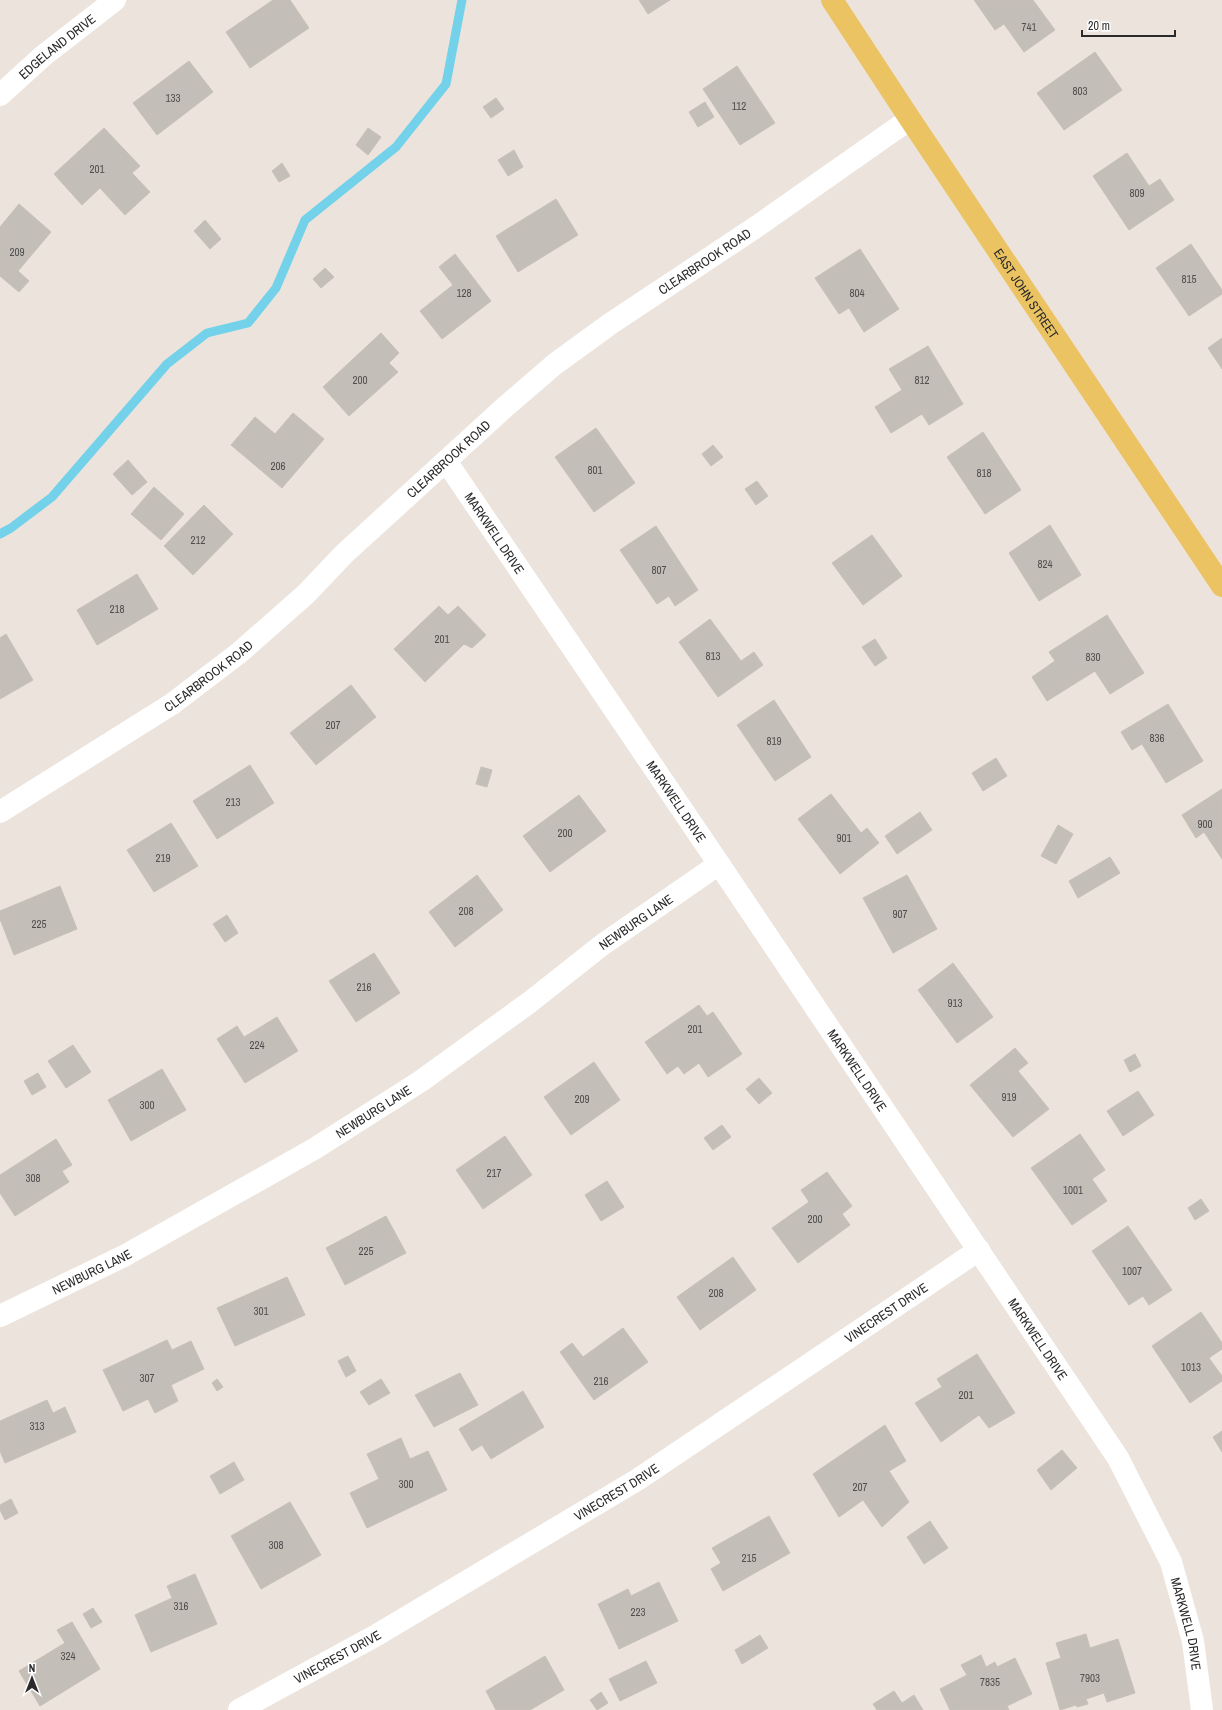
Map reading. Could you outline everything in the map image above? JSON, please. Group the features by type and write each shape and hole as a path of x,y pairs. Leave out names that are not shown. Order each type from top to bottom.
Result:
{"main road":[{"name":"EAST JOHN STREET","path":"832,0 1222,586"}],"street":[{"name":"EDGELAND DRIVE","path":"0,95 43,56 115,0"},
{"name":"CLEARBROOK ROAD","path":"0,812 172,704 239,653 306,594 344,554 504,407 555,364 610,324 756,227 910,119"},
{"name":"MARKWELL DRIVE","path":"446,461 1118,1458 1171,1562 1194,1640 1202,1710"},
{"name":"NEWBURG LANE","path":"0,1316 124,1256 320,1144 421,1081 530,1002 602,945 719,864"},
{"name":"VINECREST DRIVE","path":"239,1710 375,1636 637,1480 979,1250"}],"building":[{"path":"273,0 290,0 309,28 250,68 226,32"},
{"path":"639,0 670,0 648,14"},
{"path":"974,0 1033,0 1055,30 1024,52 1004,24 995,30"},
{"path":"1095,52 1122,90 1064,130 1037,93"},
{"path":"189,61 213,92 157,135 133,103"},
{"path":"737,66 775,123 740,145 703,89"},
{"path":"496,98 504,109 491,118 483,107"},
{"path":"705,102 714,117 698,127 689,112"},
{"path":"104,128 140,166 132,173 150,192 125,215 100,188 82,205 54,174"},
{"path":"368,128 381,137 368,155 356,145"},
{"path":"514,150 523,167 508,176 498,160"},
{"path":"1127,153 1149,186 1160,179 1174,200 1129,230 1093,176"},
{"path":"282,163 290,176 279,182 272,171"},
{"path":"556,199 578,235 518,272 496,236"},
{"path":"19,204 51,232 18,271 29,281 19,292 0,276 0,227"},
{"path":"205,220 221,239 210,249 194,231"},
{"path":"1191,244 1222,290 1222,294 1189,316 1156,268"},
{"path":"860,249 899,309 864,332 849,308 839,314 815,278"},
{"path":"455,254 491,301 442,339 420,311 453,285 439,267"},
{"path":"325,268 334,277 321,288 313,279"},
{"path":"381,333 399,353 389,363 398,372 349,416 323,387"},
{"path":"1222,338 1222,369 1208,348"},
{"path":"928,346 963,404 929,425 922,414 891,433 875,407 902,390 889,369"},
{"path":"293,413 324,439 282,488 231,445 255,417 275,434"},
{"path":"596,428 635,483 594,512 555,457"},
{"path":"983,432 1021,490 985,514 947,457"},
{"path":"713,445 723,457 711,466 702,454"},
{"path":"128,460 147,482 132,495 113,474"},
{"path":"757,481 768,496 756,505 745,489"},
{"path":"154,487 184,514 161,540 131,514"},
{"path":"204,505 233,534 193,575 164,546"},
{"path":"1050,525 1081,575 1039,601 1009,553"},
{"path":"656,526 698,590 675,606 669,596 657,604 620,550"},
{"path":"872,535 902,576 863,605 832,563"},
{"path":"137,574 158,609 97,645 77,610"},
{"path":"439,606 448,615 458,606 486,635 472,648 464,644 425,682 394,649"},
{"path":"1107,615 1144,673 1110,694 1095,671 1047,701 1032,677 1055,661 1049,652"},
{"path":"710,619 741,661 754,652 763,665 718,697 679,642"},
{"path":"6,634 33,680 0,699 0,638"},
{"path":"875,639 887,658 875,666 862,647"},
{"path":"351,685 376,717 316,765 290,733"},
{"path":"774,700 811,757 775,781 737,725"},
{"path":"1168,704 1203,761 1166,783 1142,744 1132,750 1121,732"},
{"path":"996,758 1007,776 983,791 972,773"},
{"path":"250,765 274,803 217,839 193,801"},
{"path":"481,767 492,770 487,787 476,784"},
{"path":"1222,789 1222,859 1204,832 1196,838 1182,815"},
{"path":"831,794 861,833 867,828 879,843 840,874 798,819"},
{"path":"579,795 606,831 550,872 523,836"},
{"path":"920,812 932,830 897,854 885,836"},
{"path":"171,823 198,866 154,892 127,850"},
{"path":"1058,825 1073,834 1056,864 1041,856"},
{"path":"1110,857 1120,873 1078,898 1069,881"},
{"path":"477,875 503,910 455,947 429,912"},
{"path":"907,875 937,929 893,953 863,898"},
{"path":"60,886 77,929 14,955 0,919 0,911"},
{"path":"227,915 238,933 225,942 213,924"},
{"path":"374,953 400,993 356,1022 329,981"},
{"path":"953,963 993,1017 957,1043 918,990"},
{"path":"699,1005 707,1016 713,1012 742,1054 708,1077 699,1063 684,1074 678,1066 667,1074 645,1042"},
{"path":"277,1017 298,1051 245,1083 217,1039 237,1026 244,1037"},
{"path":"73,1045 91,1072 66,1088 48,1061"},
{"path":"1015,1048 1028,1063 1018,1071 1049,1109 1013,1137 970,1085"},
{"path":"1135,1054 1141,1066 1130,1072 1124,1060"},
{"path":"594,1062 620,1100 571,1135 544,1097"},
{"path":"162,1069 186,1110 131,1141 108,1100"},
{"path":"38,1073 46,1087 32,1095 24,1081"},
{"path":"759,1078 772,1093 759,1104 746,1089"},
{"path":"1138,1091 1154,1115 1123,1136 1107,1111"},
{"path":"722,1125 731,1137 713,1150 704,1138"},
{"path":"1080,1134 1105,1170 1092,1179 1107,1201 1072,1225 1031,1168"},
{"path":"505,1136 532,1175 483,1209 456,1170"},
{"path":"56,1139 72,1165 62,1171 69,1182 15,1216 0,1193 0,1175"},
{"path":"827,1172 852,1206 842,1214 850,1225 798,1263 772,1228 809,1202 801,1190"},
{"path":"607,1181 624,1207 601,1221 585,1195"},
{"path":"1201,1199 1209,1211 1195,1220 1188,1208"},
{"path":"386,1216 406,1253 345,1285 326,1248"},
{"path":"1128,1226 1172,1290 1149,1305 1143,1296 1129,1305 1092,1251"},
{"path":"733,1257 756,1290 700,1330 677,1297"},
{"path":"287,1277 305,1315 235,1346 217,1308"},
{"path":"1201,1312 1222,1343 1222,1349 1209,1358 1222,1376 1222,1381 1190,1403 1152,1346"},
{"path":"623,1328 648,1362 594,1400 560,1352 572,1343 583,1357"},
{"path":"167,1340 172,1350 191,1341 204,1369 171,1385 178,1401 155,1413 148,1399 123,1411 103,1370"},
{"path":"977,1354 1015,1413 989,1428 979,1415 941,1442 915,1403 942,1387 937,1379"},
{"path":"348,1356 356,1371 346,1377 338,1361"},
{"path":"460,1373 478,1405 434,1427 415,1395"},
{"path":"217,1379 223,1387 217,1391 212,1383"},
{"path":"381,1379 390,1393 369,1405 360,1392"},
{"path":"523,1391 544,1427 491,1459 482,1445 472,1451 459,1429"},
{"path":"47,1400 53,1413 65,1407 76,1432 5,1463 0,1451 0,1421"},
{"path":"885,1425 906,1461 889,1471 909,1502 882,1527 863,1500 839,1517 813,1474"},
{"path":"1222,1431 1222,1452 1213,1437"},
{"path":"401,1438 410,1459 428,1451 447,1490 367,1528 350,1493 379,1479 367,1454"},
{"path":"1062,1450 1077,1468 1051,1490 1037,1470"},
{"path":"234,1462 244,1480 220,1494 210,1476"},
{"path":"11,1499 18,1513 5,1520 0,1510 0,1505"},
{"path":"290,1502 321,1555 261,1589 231,1536"},
{"path":"769,1516 790,1553 723,1591 711,1569 721,1563 712,1548"},
{"path":"930,1521 948,1548 924,1564 907,1537"},
{"path":"195,1574 217,1624 151,1652 135,1615 172,1598 167,1586"},
{"path":"659,1582 678,1621 619,1649 598,1604 628,1589 631,1596"},
{"path":"93,1608 102,1622 91,1628 83,1614"},
{"path":"72,1622 100,1669 40,1706 19,1671 65,1643 57,1630"},
{"path":"1086,1634 1090,1648 1118,1639 1135,1693 1107,1702 1104,1693 1086,1699 1088,1704 1077,1707 1076,1705 1060,1710 1046,1663 1061,1658 1056,1643"},
{"path":"760,1635 768,1648 742,1664 735,1650"},
{"path":"981,1655 986,1667 995,1662 997,1667 1015,1658 1032,1694 1007,1706 1009,1710 950,1710 940,1689 967,1675 961,1665"},
{"path":"545,1656 564,1690 530,1710 496,1710 486,1691"},
{"path":"646,1661 657,1683 620,1701 609,1679"},
{"path":"894,1691 902,1703 914,1695 923,1710 877,1710 873,1704"},
{"path":"601,1692 608,1703 597,1710 590,1700"}],"waterway":[{"path":"0,534 11,528 52,497 167,364 207,333 248,323 276,288 305,220 396,147 446,84 462,0"}]}
